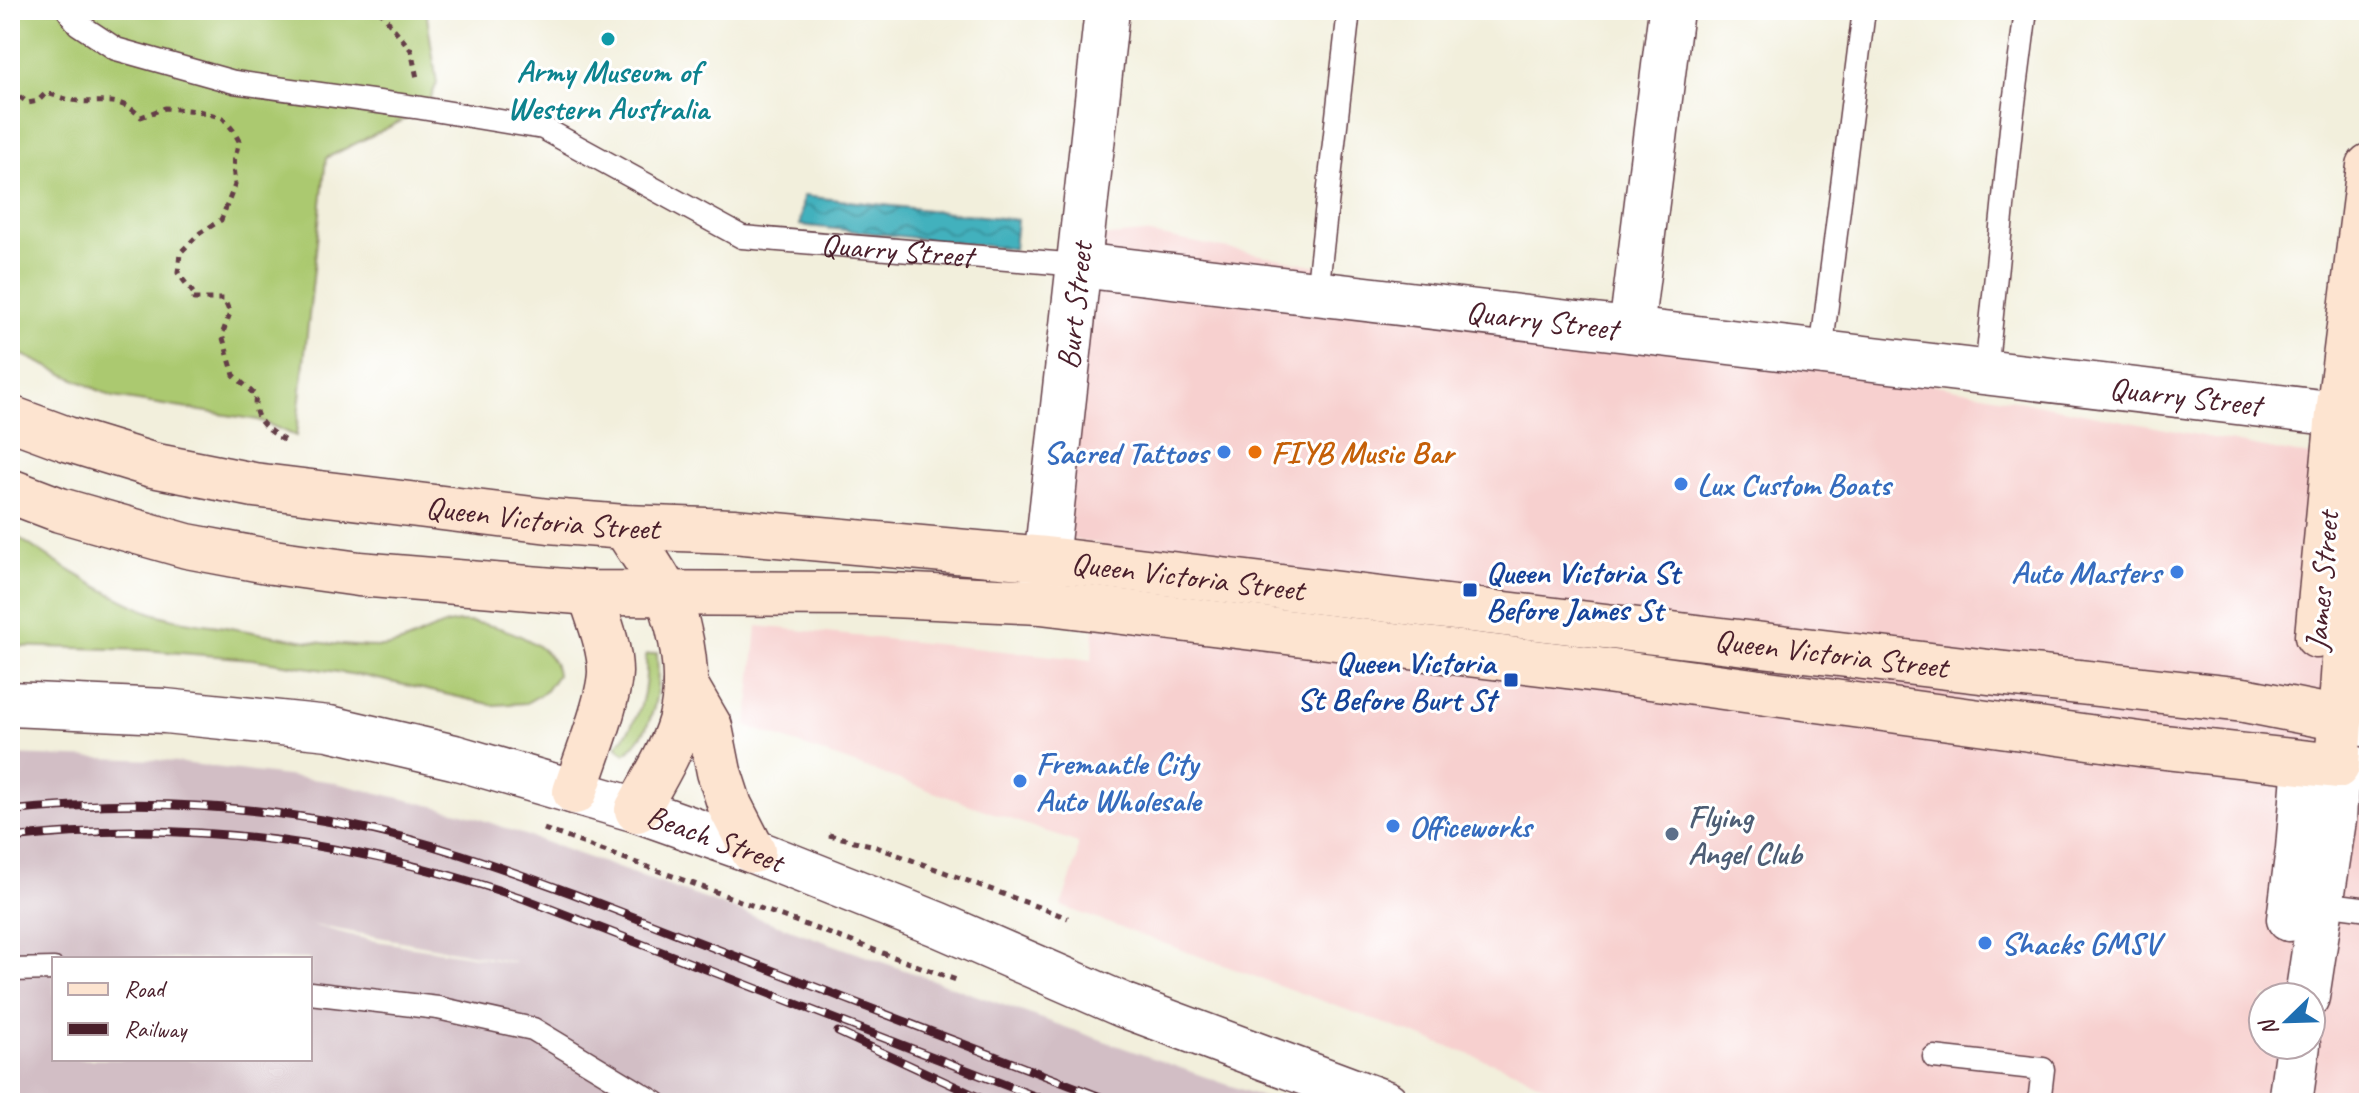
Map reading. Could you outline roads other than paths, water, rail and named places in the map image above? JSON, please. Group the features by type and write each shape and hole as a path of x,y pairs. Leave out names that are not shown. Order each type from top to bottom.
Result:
{"main road":[{"name":"James Street","path":"2337,767 2369,166"},
{"name":"Queen Victoria Street","path":"10,418 152,465 254,485 625,527 733,531 1046,559 2244,700 2340,719"},
{"name":"Queen Victoria Street","path":"10,491 60,510 187,546 273,562 400,578 590,593 869,594 1041,602 1599,670 2147,745 2337,767"},
{"path":"625,527 666,594 681,638 685,684 681,721 670,749 637,810"},
{"path":"575,792 610,673 605,643 590,593"},
{"path":"685,684 710,727 730,806 753,851"}],"street":[{"name":"Burt Street","path":"1041,602 1107,10"},
{"path":"1631,330 1671,10"},
{"name":"Quarry Street","path":"1079,265 1986,373 2353,427"},
{"name":"Beach Street","path":"10,704 165,711 329,728 426,749 575,792 637,810 753,851 937,924 1123,1005 1386,1103"},
{"name":"James Street","path":"2310,981 2334,820 2337,767"},
{"name":"James Street","path":"2280,981 2298,849 2337,767"},
{"path":"2262,1103 2269,1061"},
{"path":"2290,1103 2296,1061"}],"lane":[{"name":"Quarry Street","path":"68,10 78,24 116,49 219,78 543,128 742,237 1079,265"},
{"path":"1317,293 1349,10"},
{"path":"1821,353 1864,10"},
{"path":"1986,373 2026,10"},
{"path":"2322,903 2369,909"},
{"path":"10,970 52,969"},
{"path":"312,993 438,1008 533,1029 656,1103"},
{"path":"1934,1057 2043,1069 2039,1103"}],"water":[{"path":"803,196 1017,220 1014,249 800,225"}],"railway":[{"path":"10,811 95,805 180,805 265,812 406,838 574,894 1116,1103"},
{"path":"10,838 141,831 206,833 335,849 462,879 525,899 1052,1103"},
{"path":"838,1032 991,1103"}],"place":[{"name":"Army Museum of Western Australia","path":"608,39"},
{"name":"Sacred Tattoos","path":"1224,452"},
{"name":"FIYB Music Bar","path":"1255,452"},
{"name":"Lux Custom Boats","path":"1681,484"},
{"name":"Auto Masters","path":"2177,572"},
{"name":"Queen Victoria St Before James St","path":"1470,590"},
{"name":"Queen Victoria St Before Burt St","path":"1511,680"},
{"name":"Fremantle City Auto Wholesale","path":"1020,781"},
{"name":"Officeworks","path":"1393,826"},
{"name":"Flying Angel Club","path":"1672,834"},
{"name":"Shacks GMSV","path":"1985,943"}]}
